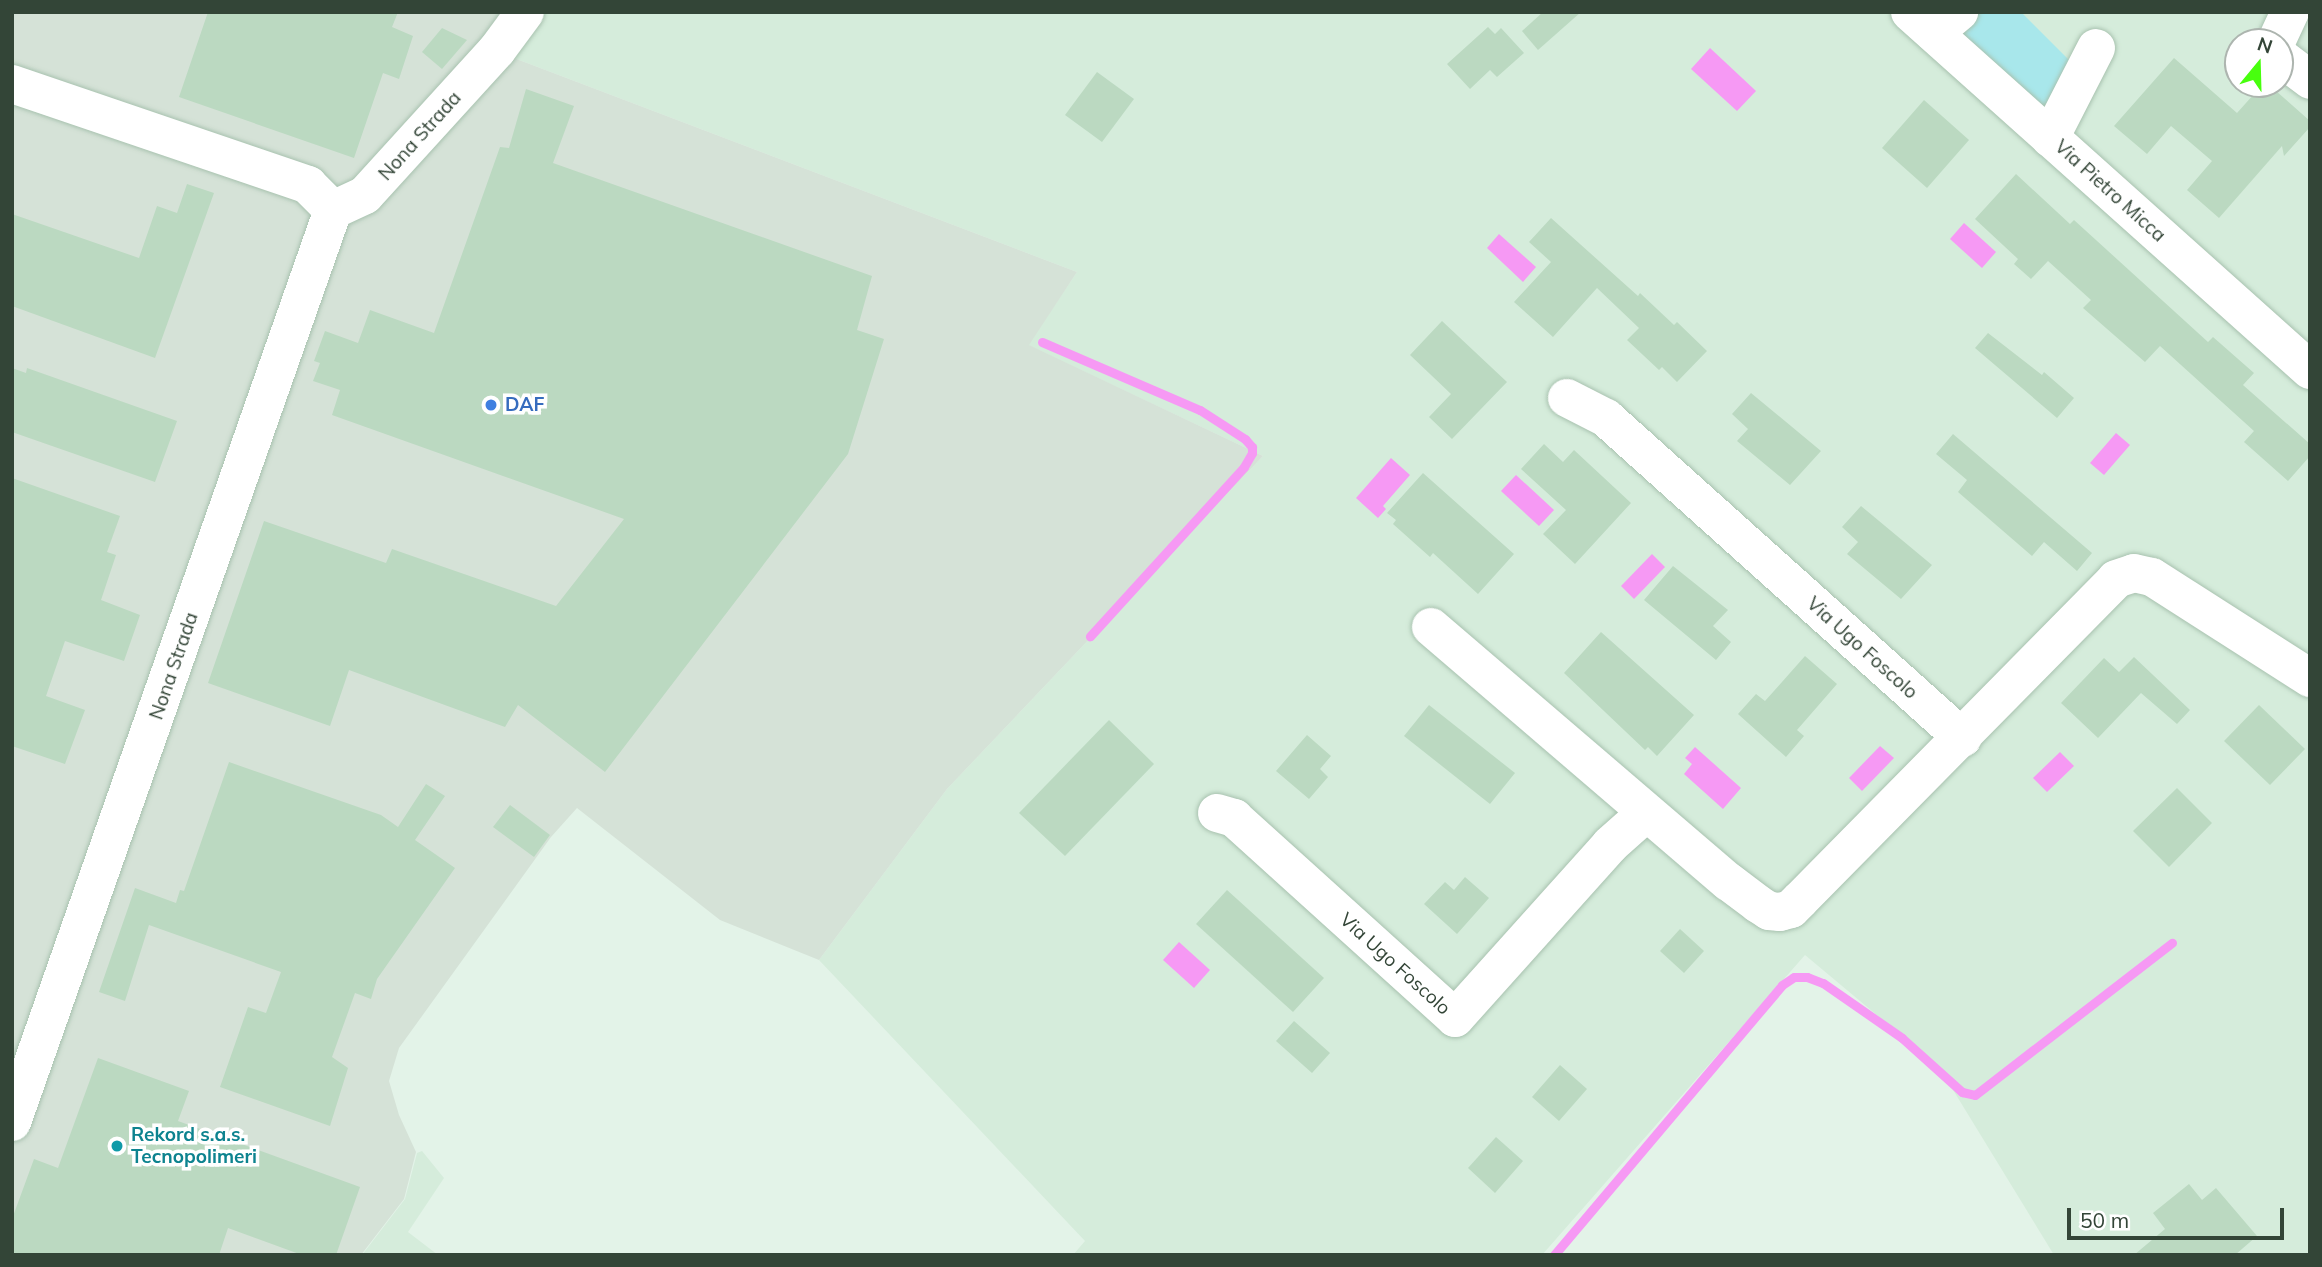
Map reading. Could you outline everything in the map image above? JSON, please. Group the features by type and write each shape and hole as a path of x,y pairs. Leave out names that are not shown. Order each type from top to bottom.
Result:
{"street":[{"name":"Nona Strada","path":"12,1122 333,210 365,195 497,50 525,12"},
{"path":"2283,28 2290,12"},
{"name":"Via Pietro Micca","path":"1934,19 2050,138 2310,370"},
{"path":"2050,138 2096,48"},
{"path":"2294,68 2310,80"},
{"path":"12,85 309,184 333,210"},
{"name":"Via Ugo Foscolo","path":"1567,398 1606,418 1963,738"},
{"path":"1431,627 1646,813 1758,904 1769,911 1780,912 1791,909 1963,738 2116,579 2134,573 2152,577 2310,678"},
{"name":"Via Ugo Foscolo","path":"1217,813 1234,818 1455,1018 1610,845 1646,813"}],"shaded area":[{"path":"12,12 525,12 501,53 1077,272 1029,345 1263,456 947,789 819,960 720,920 577,808 551,837 399,1048 389,1081 399,1115 416,1152 404,1199 361,1255 12,1255"},
{"path":"526,12 2310,12 2310,1255 2054,1255 1939,1067 1805,955 1542,1255 1073,1255 1085,1241 819,960 947,789 1263,456 1028,345 1077,272 501,53"},
{"path":"1979,12 2021,12 2073,64 2050,116 1954,31"},
{"path":"1710,48 1756,91 1737,111 1691,69"},
{"path":"1964,223 1996,252 1982,268 1950,239"},
{"path":"1499,234 1536,267 1523,282 1487,248"},
{"path":"2116,433 2130,445 2104,475 2090,463"},
{"path":"1391,458 1410,475 1383,506 1386,509 1378,518 1356,498"},
{"path":"1516,475 1554,510 1539,526 1501,491"},
{"path":"1652,554 1665,567 1634,599 1621,586"},
{"path":"1880,746 1894,758 1862,791 1849,778"},
{"path":"1695,747 1741,788 1723,809 1684,774 1692,764 1685,758"},
{"path":"2060,752 2074,766 2047,792 2033,778"},
{"path":"1179,942 1210,970 1194,988 1163,960"},
{"path":"422,1151 444,1178 408,1232 438,1255 362,1255 405,1199 417,1153"}],"building":[{"path":"208,12 398,12 392,27 413,36 399,79 383,73 354,158 179,97"},
{"path":"1543,12 1581,12 1538,50 1522,31"},
{"path":"1488,27 1495,34 1501,28 1524,53 1497,77 1490,70 1470,89 1447,64"},
{"path":"442,28 467,40 442,69 422,52"},
{"path":"2174,58 2237,113 2250,98 2284,98 2310,121 2310,127 2284,156 2282,146 2219,218 2187,190 2212,161 2171,126 2147,154 2114,126"},
{"path":"1097,72 1134,99 1102,142 1065,115"},
{"path":"526,89 574,106 553,163 872,276 857,330 884,339 848,454 605,772 518,705 505,727 349,670 330,726 208,683 264,521 386,563 392,549 556,606 624,519 332,415 340,390 313,381 320,363 314,361 325,331 358,343 370,310 434,333 500,147 509,148"},
{"path":"1924,100 1969,140 1927,188 1882,148"},
{"path":"2016,174 2070,224 2074,220 2208,342 2213,337 2254,373 2243,385 2310,444 2310,456 2288,481 2244,442 2254,431 2160,346 2145,362 2083,308 2091,300 2048,261 2031,279 2014,264 2018,259 1975,219"},
{"path":"187,184 214,193 155,358 12,306 12,214 139,258 157,206 177,213"},
{"path":"1551,218 1638,296 1640,293 1674,325 1677,322 1707,351 1677,382 1662,367 1659,370 1627,340 1639,328 1597,288 1553,337 1514,302 1551,262 1529,242"},
{"path":"1442,321 1507,382 1452,439 1429,417 1451,394 1410,355"},
{"path":"1988,333 2042,375 2044,372 2074,398 2057,418 1975,348"},
{"path":"12,368 26,373 27,368 177,421 155,482 12,432"},
{"path":"1751,393 1821,451 1790,485 1737,441 1748,429 1732,414"},
{"path":"1953,434 2092,553 2077,571 2044,542 2032,556 1958,492 1967,480 1936,454"},
{"path":"1544,444 1563,462 1574,450 1631,503 1575,564 1543,534 1566,510 1521,469"},
{"path":"1423,473 1514,554 1478,594 1433,553 1430,557 1393,524 1396,520 1387,513"},
{"path":"12,478 120,516 107,552 116,555 101,600 140,615 124,661 65,641 46,696 85,710 65,764 12,746"},
{"path":"1861,506 1932,565 1901,599 1847,554 1858,542 1842,527"},
{"path":"1673,566 1728,610 1713,626 1731,642 1716,660 1644,600"},
{"path":"1601,632 1694,715 1657,756 1648,747 1645,750 1564,673"},
{"path":"1805,656 1837,684 1797,730 1804,736 1786,757 1738,714 1756,694 1765,701"},
{"path":"2134,657 2190,710 2177,724 2141,693 2098,738 2061,703 2104,658 2119,672"},
{"path":"1429,705 1515,773 1490,804 1404,736"},
{"path":"2259,705 2305,749 2270,785 2224,741"},
{"path":"1109,720 1154,764 1065,856 1019,813"},
{"path":"1307,735 1331,756 1320,769 1328,777 1309,799 1276,771"},
{"path":"229,762 381,815 398,827 426,784 445,796 415,840 455,868 377,979 371,999 355,993 332,1057 348,1068 330,1126 220,1087 248,1007 266,1013 281,972 149,925 125,1001 99,992 135,888 176,903 180,890 184,891"},
{"path":"2177,788 2212,823 2169,867 2133,831"},
{"path":"510,805 550,835 534,857 493,827"},
{"path":"1465,877 1489,898 1457,934 1424,904 1445,882 1454,890"},
{"path":"1227,890 1324,978 1293,1012 1196,924"},
{"path":"1680,929 1704,951 1684,973 1660,951"},
{"path":"1294,1021 1330,1053 1312,1073 1276,1041"},
{"name":"Rekord s.a.s. Tecnopolimeri","path":"98,1058 189,1091 178,1121 360,1187 336,1255 302,1255 228,1228 219,1255 12,1255 12,1219 34,1159 58,1168"},
{"path":"1560,1065 1587,1089 1559,1121 1532,1097"},
{"path":"1496,1137 1523,1161 1495,1193 1468,1168"},
{"path":"2189,1184 2202,1200 2216,1188 2257,1236 2235,1255 2134,1255 2165,1229 2153,1213"}],"waterway":[{"path":"1042,342 1200,410 1245,439 1252,447 1252,453 1244,467 1090,636"},
{"path":"1554,1255 1782,985 1794,977 1807,977 1823,983 1902,1038 1962,1092 1975,1095 2172,943"}],"place":[{"name":"DAF","path":"491,405"},
{"name":"Rekord s.a.s. Tecnopolimeri","path":"117,1146"}]}
